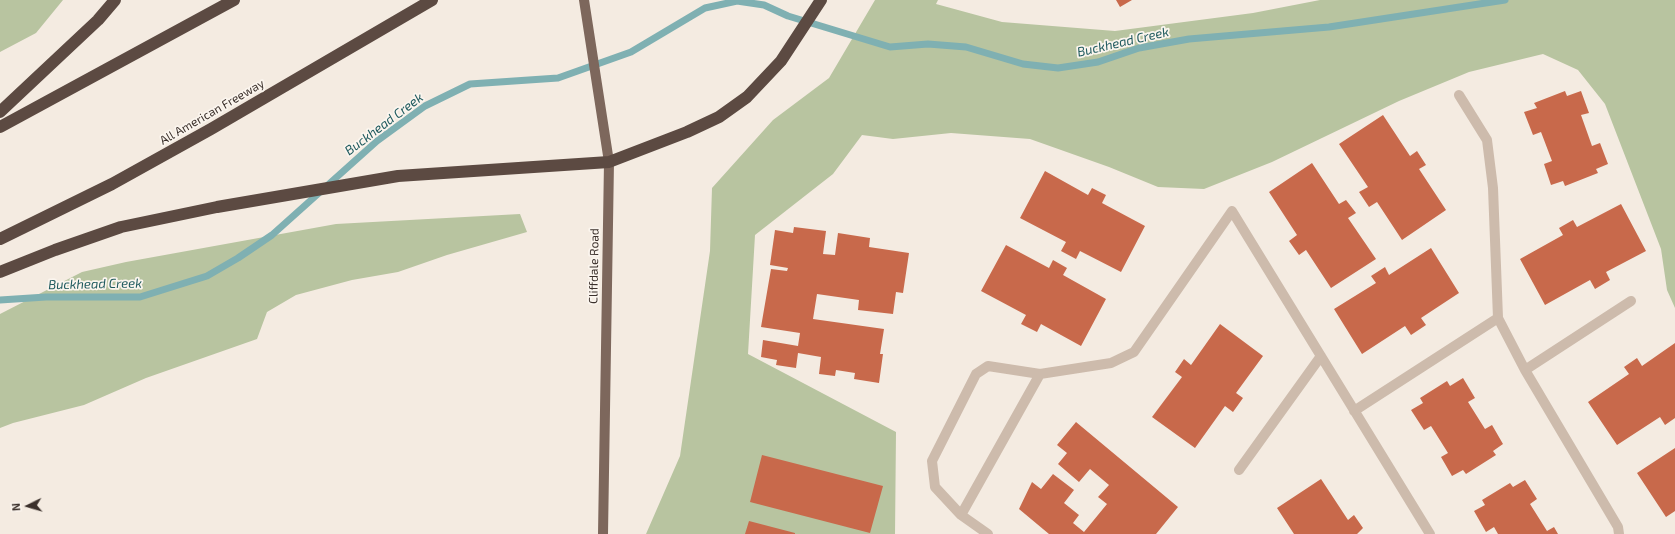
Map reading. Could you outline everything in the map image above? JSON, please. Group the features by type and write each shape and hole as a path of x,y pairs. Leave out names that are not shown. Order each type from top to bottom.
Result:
{"highway":[{"path":"0,112 98,20 115,0"},
{"path":"0,127 56,98 234,0"},
{"name":"All American Freeway","path":"0,239 112,184 211,129 432,0"},
{"path":"0,272 55,250 121,227 217,207 398,176 609,162 687,132 718,117 747,97 781,60 821,0"}],"main road":[{"name":"Cliffdale Road","path":"584,0 609,162 603,534"}],"lane":[{"path":"1459,95 1487,140 1493,188 1498,318 1525,370 1618,527 1620,534"},
{"path":"988,534 961,515 936,487 932,461 976,374 988,366 1040,374 1111,363 1134,352 1232,211 1430,534"},
{"path":"1525,370 1631,301"},
{"path":"1354,411 1498,318"},
{"path":"1239,470 1321,356"},
{"path":"961,515 1040,374"}],"green space":[{"path":"0,0 63,0 36,33 0,52"},
{"path":"875,0 938,0 936,4 1002,22 1115,31 1253,13 1320,0 1675,0 1675,308 1667,290 1661,249 1605,104 1578,70 1543,54 1469,72 1399,101 1272,162 1204,189 1158,187 1109,167 1030,139 951,133 893,139 862,135 833,174 755,235 748,354 896,432 895,534 646,534 680,456 710,251 712,188 773,120 829,78"},
{"path":"520,214 527,232 447,255 398,272 352,280 296,295 267,312 257,339 146,378 84,405 13,423 0,428 0,314 82,272 126,262 336,224"}],"building":[{"path":"1116,0 1132,0 1120,7"},
{"path":"1565,91 1567,96 1581,91 1589,113 1581,115 1592,146 1600,143 1608,164 1596,169 1598,173 1565,186 1563,181 1551,185 1544,164 1552,161 1541,132 1533,135 1524,112 1537,108 1534,103"},
{"path":"1383,115 1410,156 1417,151 1426,165 1419,169 1446,210 1402,240 1377,202 1369,207 1359,192 1368,187 1339,144"},
{"path":"1312,163 1339,204 1346,200 1356,213 1348,218 1376,259 1331,288 1306,250 1299,255 1289,241 1297,235 1269,192"},
{"path":"1045,171 1088,195 1092,188 1106,195 1102,203 1145,226 1121,272 1080,251 1076,259 1061,251 1066,242 1020,218"},
{"path":"1621,204 1646,251 1606,272 1610,280 1595,289 1590,280 1545,305 1520,259 1563,235 1559,228 1573,220 1577,227"},
{"path":"794,227 826,231 823,254 835,255 838,233 870,238 869,247 909,253 903,293 896,292 893,314 858,310 859,300 817,294 813,319 884,329 880,354 883,354 879,383 854,379 855,373 836,370 835,376 819,374 821,357 798,353 796,368 776,365 777,360 761,357 763,340 798,346 800,333 761,327 771,269 787,271 788,268 770,265 775,230 793,233"},
{"path":"1006,245 1049,268 1053,260 1067,268 1063,275 1106,299 1081,346 1041,324 1037,332 1021,324 1026,315 981,291"},
{"path":"1431,248 1459,293 1421,318 1426,325 1411,335 1405,326 1362,354 1334,309 1376,283 1371,276 1385,267 1389,275"},
{"path":"1220,324 1263,356 1236,393 1243,398 1233,412 1225,406 1195,448 1152,417 1182,377 1175,372 1184,359 1191,365"},
{"path":"1675,343 1675,418 1665,425 1660,417 1617,445 1588,402 1629,374 1624,367 1637,358 1642,366"},
{"path":"1463,378 1475,398 1468,402 1485,429 1492,425 1503,444 1493,451 1496,455 1466,474 1463,470 1452,476 1441,457 1448,453 1431,426 1424,430 1411,410 1423,403 1420,398 1447,381 1450,386"},
{"path":"1076,422 1178,507 1156,534 1049,534 1019,509 1032,482 1041,489 1053,474 1074,490 1064,503 1079,515 1073,523 1084,532 1107,504 1098,497 1109,485 1090,469 1079,482 1058,464 1067,453 1057,445"},
{"path":"1675,448 1675,511 1666,517 1637,473"},
{"path":"762,455 883,486 870,533 750,502"},
{"path":"1321,479 1348,520 1354,515 1363,528 1357,534 1294,534 1277,508"},
{"path":"1525,480 1537,499 1530,504 1547,531 1554,527 1558,534 1498,534 1494,527 1486,532 1474,511 1485,505 1482,500 1510,483 1513,487"},
{"path":"749,521 795,533 795,534 745,534"}],"waterway":[{"name":"Buckhead Creek","path":"0,300 46,297 140,297 207,276 238,258 272,235 377,141 425,106 470,84 558,78 631,52 705,8 737,1 764,5 788,16 890,47 928,44 966,47 1023,64 1058,68 1098,62 1139,48 1189,39 1329,27 1505,0"}]}
